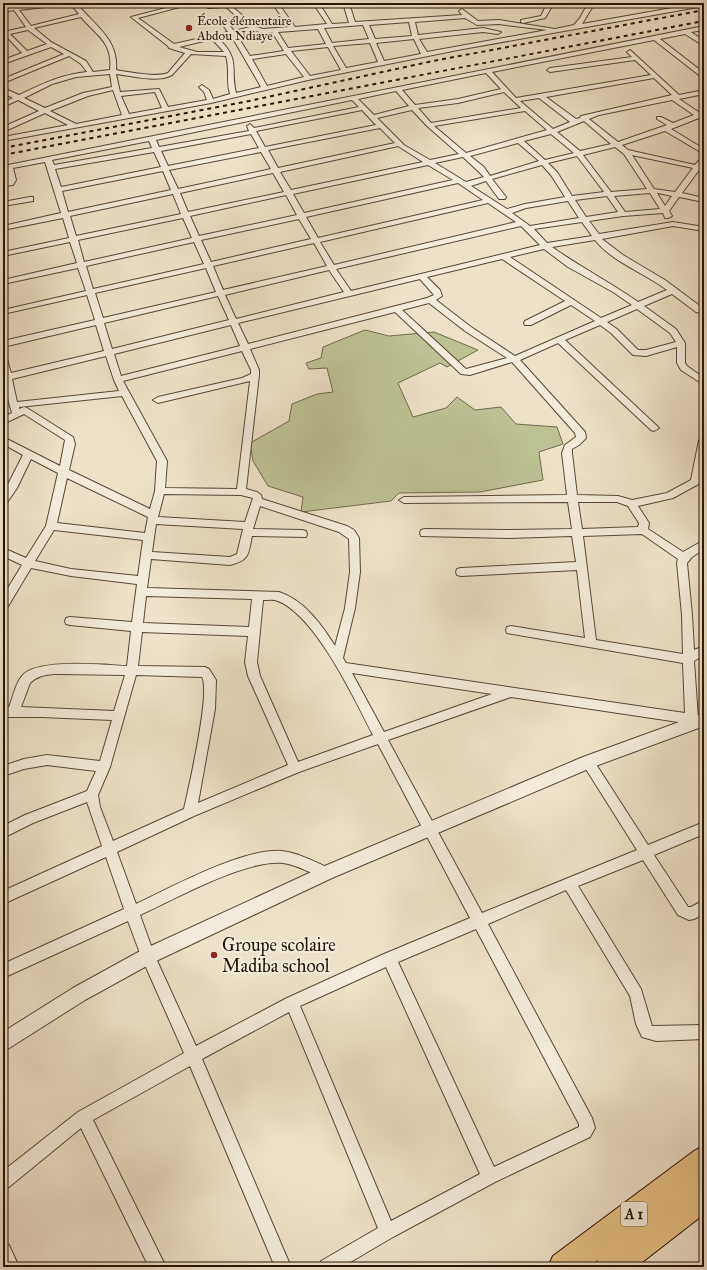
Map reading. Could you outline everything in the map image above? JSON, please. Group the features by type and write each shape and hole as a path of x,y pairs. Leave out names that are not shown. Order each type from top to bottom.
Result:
{"highway":[{"name":"A 1","path":"564,1267 704,1161"},
{"name":"A 1","path":"611,1267 704,1195"}],"street":[{"path":"3,10 25,5 61,3"},
{"path":"73,3 82,15 104,36 110,44 114,62 113,72 116,91 126,116"},
{"path":"166,3 175,7"},
{"path":"192,3 134,17 171,47 189,53 207,56 228,54"},
{"path":"199,3 212,8 225,4 238,3"},
{"path":"275,3 282,16 294,29"},
{"path":"316,3 330,25"},
{"path":"346,3 352,24"},
{"path":"386,21 379,7 410,3"},
{"path":"418,3 421,14"},
{"path":"424,3 546,3"},
{"path":"459,3 466,16 477,23 511,23 557,30"},
{"path":"511,23 543,17 551,3"},
{"path":"562,3 665,3 668,10"},
{"path":"225,4 255,28 262,31 411,19 421,14 445,17 466,16"},
{"path":"576,27 595,4"},
{"path":"630,17 631,4"},
{"path":"3,139 211,101 308,78 463,47 704,4"},
{"path":"15,8 21,19 29,27 51,45 88,66 90,73"},
{"path":"4,33 82,15"},
{"path":"445,17 447,26 463,47"},
{"path":"411,19 416,38 425,55"},
{"path":"246,20 226,24 233,32 265,88"},
{"path":"365,23 374,40 382,64"},
{"path":"320,26 345,71"},
{"path":"171,47 255,28"},
{"path":"3,184 10,183 12,180 6,167 246,121 397,89 704,28"},
{"path":"274,30 287,51 308,78"},
{"path":"248,58 287,51 374,40 416,38 483,30 498,32"},
{"path":"687,32 704,44"},
{"path":"4,33 26,54"},
{"path":"213,37 228,54 231,64 230,83 234,96"},
{"path":"655,38 696,69 704,77"},
{"path":"3,62 51,45"},
{"path":"622,45 675,97 702,115"},
{"path":"3,105 54,82 75,75 113,72 150,76 166,76 170,74 189,53"},
{"path":"3,81 69,54"},
{"path":"550,70 636,58"},
{"path":"488,72 515,100 578,153 593,171 623,214"},
{"path":"515,100 655,76"},
{"path":"202,87 211,101"},
{"path":"397,89 429,125 481,169 502,197"},
{"path":"3,90 75,126"},
{"path":"3,130 81,96 116,91 157,90 166,110"},
{"path":"372,117 414,107 458,101 505,90"},
{"path":"3,254 465,155 553,131 583,117 608,110 704,92"},
{"path":"540,95 575,122"},
{"path":"354,99 400,144 526,225 546,246 571,265 606,284 673,331 681,343 681,363 684,368 704,382"},
{"path":"51,168 252,131 364,108"},
{"path":"429,125 527,109"},
{"path":"3,282 301,216 488,178 578,153 618,145 670,128 702,115"},
{"path":"583,117 626,152 673,224"},
{"path":"659,118 670,128 704,152"},
{"path":"246,121 331,268 350,294"},
{"path":"58,190 380,126"},
{"path":"152,139 255,370 256,375 241,492"},
{"path":"519,140 544,162 554,174 596,237 614,254 674,290 698,310 704,312"},
{"path":"3,228 400,144"},
{"path":"626,152 700,168"},
{"path":"665,211 675,195 700,168 704,158"},
{"path":"48,159 118,380 162,461 160,491 153,517 146,555 132,670 104,767 92,795 94,807 148,956 193,1056 283,1267"},
{"path":"506,212 525,206 570,199 608,194 652,191 704,200"},
{"path":"3,204 30,199"},
{"path":"3,312 489,201"},
{"path":"3,344 221,293 526,225 584,220 623,214 665,211"},
{"path":"5,377 546,246 673,224 704,228"},
{"path":"503,256 600,321 638,354 681,343"},
{"path":"118,380 430,300 438,294 422,276"},
{"path":"396,308 464,372 470,372 514,359 674,290"},
{"path":"430,300 468,329 514,359 580,432 581,438 576,443 568,446 567,453 591,643"},
{"path":"528,323 572,301"},
{"path":"560,340 654,428"},
{"path":"3,359 5,377 15,410"},
{"path":"158,400 245,380 256,375"},
{"path":"3,421 15,410 125,393"},
{"path":"3,604 51,526 70,444 70,438 67,436 24,410 15,410"},
{"path":"3,440 153,517 302,534"},
{"path":"404,500 573,498 618,499 632,504 670,496 700,479 704,440"},
{"path":"3,502 12,488 28,454"},
{"path":"146,555 234,561 242,556 248,529 258,497 254,494 241,492 160,491"},
{"path":"257,501 343,529 350,533 354,538 355,572 340,662"},
{"path":"632,504 644,523 643,530"},
{"path":"51,526 150,537"},
{"path":"425,533 509,534 643,530 684,558"},
{"path":"696,721 688,659 687,615 682,564 687,554 704,544"},
{"path":"3,552 28,564 142,586 258,596 280,596 295,606 309,619 340,662 587,1123 585,1132 490,1177 387,1231 326,1267"},
{"path":"461,572 581,566"},
{"path":"258,596 251,662 254,676 295,768"},
{"path":"70,621 137,627 254,632"},
{"path":"511,630 688,659 704,650"},
{"path":"340,662 511,692 696,721"},
{"path":"119,716 8,712 25,680 28,676 36,672 59,669 204,672 209,677 209,709 190,812"},
{"path":"3,898 190,812 295,768 511,692"},
{"path":"3,1043 79,994 148,956 326,873 429,828 588,762 696,721"},
{"path":"3,771 24,764 47,760 104,767"},
{"path":"588,762 683,911 687,914 694,914 704,906"},
{"path":"3,832 92,795"},
{"path":"3,1181 84,1117 292,1003 389,959 704,828"},
{"path":"3,971 230,868 255,860 274,856 291,858 326,873"},
{"path":"569,883 636,994 643,1024 647,1032 656,1034 704,1032"},
{"path":"389,959 490,1177"},
{"path":"292,1003 387,1231"},
{"path":"84,1117 158,1267"},
{"path":"3,1251 11,1267"}],"green space":[{"path":"365,330 389,336 434,332 478,350 447,367 440,363 398,383 413,417 446,408 457,397 475,410 501,407 516,424 557,427 563,444 539,452 543,480 480,492 399,493 391,501 301,512 303,497 268,486 253,461 250,443 289,421 292,404 317,394 333,392 327,368 309,369 306,363 321,358 323,347"}],"railway":[{"path":"3,148 249,101 433,61 704,10"},
{"path":"3,155 704,21"}],"place":[{"name":"École élémentaire Abdou Ndiaye","path":"189,28"},
{"name":"Groupe scolaire Madiba school","path":"214,955"}]}
